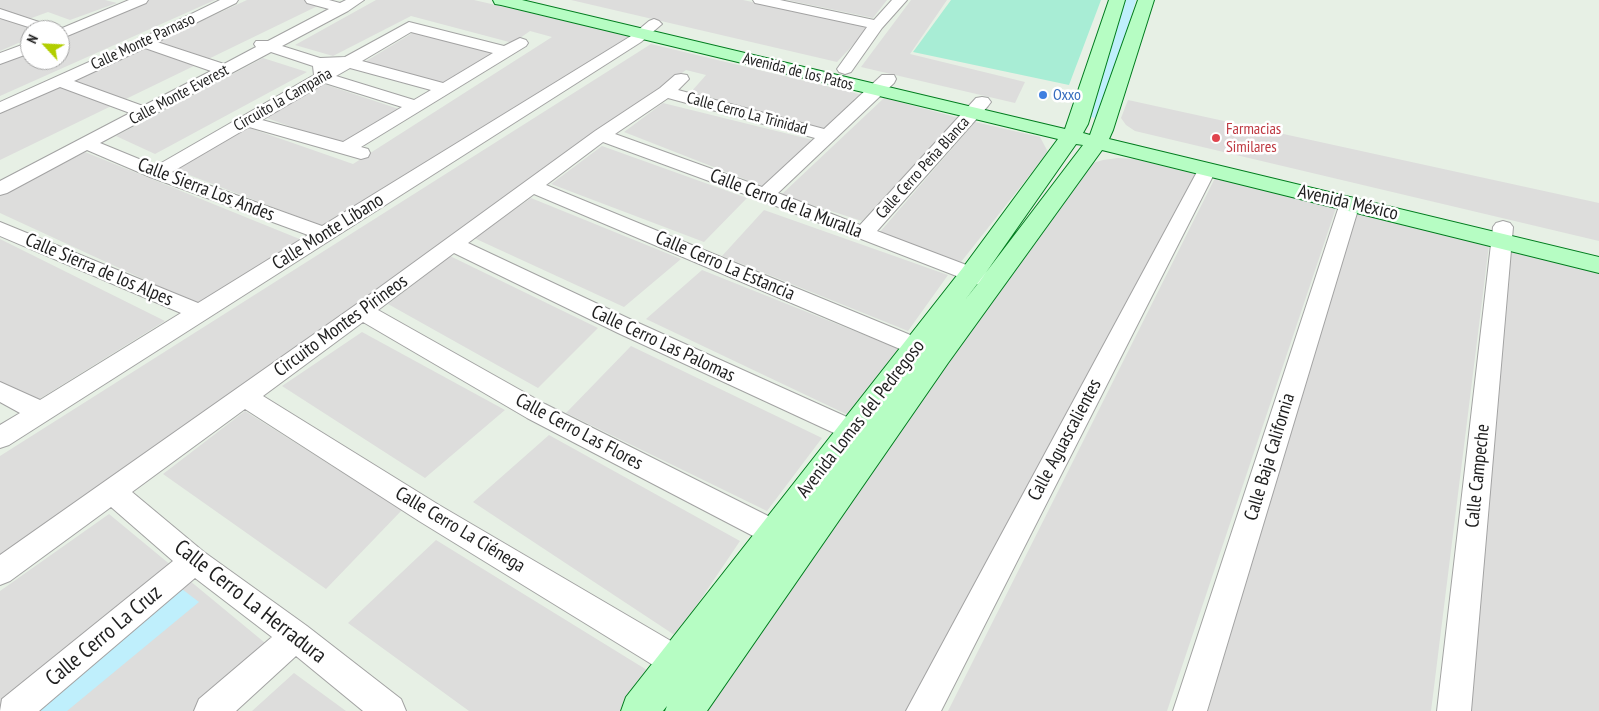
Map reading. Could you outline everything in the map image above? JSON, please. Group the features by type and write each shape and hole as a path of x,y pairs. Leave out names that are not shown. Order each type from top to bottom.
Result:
{"street":[{"name":"Calle Monte Parnaso","path":"0,108 144,43 230,0"},
{"path":"312,0 343,3"},
{"name":"Avenida de los Patos","path":"501,0 845,69 882,85"},
{"name":"Avenida de los Patos","path":"553,0 648,29 1087,133"},
{"path":"760,0 877,25"},
{"path":"845,69 877,25 900,0"},
{"path":"1087,133 1117,0"},
{"path":"1087,133 1146,0"},
{"path":"70,27 131,1"},
{"name":"Calle Monte Everest","path":"8,168 138,110 343,3"},
{"path":"0,13 22,20"},
{"name":"Circuito la Campaña","path":"157,173 247,121 321,70 348,62 409,27 505,51"},
{"name":"Calle Monte Líbano","path":"0,438 648,29"},
{"path":"144,43 220,68"},
{"path":"345,149 520,43"},
{"path":"264,45 321,70 415,106"},
{"path":"0,59 20,51"},
{"path":"348,62 444,88"},
{"path":"59,81 138,110"},
{"path":"765,195 882,85"},
{"name":"Calle Cerro La Trinidad","path":"674,86 828,136"},
{"name":"Circuito Montes Pirineos","path":"0,572 362,311 601,135 674,86"},
{"name":"Calle Cerro Peña Blanca","path":"863,234 977,108"},
{"name":"Calle Monte Everest","path":"0,189 88,144 138,110"},
{"path":"247,121 364,154"},
{"name":"Avenida México","path":"1087,133 1207,170 1350,203 1502,234 1599,250"},
{"name":"Avenida México","path":"1087,133 1502,234 1599,265"},
{"name":"Avenida Lomas del Pedregoso","path":"640,711 774,532 864,436 1087,133"},
{"name":"Calle Cerro de la Muralla","path":"601,135 765,195 981,279"},
{"name":"Calle Sierra Los Andes","path":"88,144 157,173 324,234"},
{"path":"8,168 34,172"},
{"name":"Calle Aguascalientes","path":"923,711 1207,170"},
{"name":"Calle Cerro La Estancia","path":"532,186 927,351"},
{"name":"Calle Baja California","path":"1190,711 1350,203"},
{"name":"Calle Sierra de los Alpes","path":"0,228 198,312"},
{"name":"Calle Campeche","path":"1454,711 1502,234"},
{"name":"Calle Cerro Las Palomas","path":"452,244 626,327 864,436"},
{"name":"Calle Cerro Las Flores","path":"362,311 536,411 801,546"},
{"path":"0,391 41,412"},
{"name":"Calle Cerro La Ciénega","path":"244,396 438,518 677,662"},
{"name":"Avenida Lomas del Pedregoso","path":"684,711 801,546 864,436"},
{"name":"Calle Cerro La Herradura","path":"112,492 194,561 296,636 388,711"},
{"name":"Calle Cerro La Cruz","path":"14,711 194,561"},
{"path":"211,711 296,636"}],"shaded area":[{"path":"0,0 105,0 117,3 70,20 48,12 29,19 0,9"},
{"path":"149,0 215,0 70,65 70,33"},
{"path":"247,0 330,0 0,160 0,113"},
{"path":"376,0 474,0 630,36 324,227 171,168 244,126 353,164 552,37 530,31 513,43 411,16 333,56 295,45"},
{"path":"571,0 743,0 870,27 837,62"},
{"path":"787,0 887,0 873,18"},
{"path":"911,0 947,0 910,54 1025,82 1015,103 861,67"},
{"path":"1124,0 1136,0 1100,119 1091,117 1105,62"},
{"path":"0,18 20,24 20,42 0,51"},
{"path":"414,32 496,53 447,86 363,63"},
{"path":"651,44 867,96 829,131 691,92 706,75 686,70 0,559 0,456"},
{"path":"20,54 20,70 58,70 0,96 0,62"},
{"path":"263,58 307,72 155,154 116,136"},
{"path":"324,84 399,109 341,145 264,117"},
{"path":"884,98 959,118 862,221 781,195"},
{"path":"1128,100 1599,203 1599,241 1135,131 1126,125 1121,118"},
{"path":"663,103 813,140 762,186 624,132"},
{"path":"975,122 1040,137 1048,152 961,262 879,233"},
{"path":"602,146 747,198 704,242 551,184"},
{"path":"85,152 302,240 197,304 0,213 0,196"},
{"path":"1118,158 1135,159 1198,175 906,711 706,711 1086,165"},
{"path":"1215,178 1336,208 1167,711 948,711"},
{"path":"531,198 681,259 624,307 474,238"},
{"path":"764,210 948,275 908,331 722,256"},
{"path":"1355,212 1489,245 1431,711 1208,711"},
{"path":"0,239 165,321 33,403 0,384"},
{"path":"1510,251 1599,273 1599,711 1470,711"},
{"path":"450,256 598,328 538,388 388,304"},
{"path":"702,270 902,350 848,415 646,319"},
{"path":"362,332 505,410 425,478 282,386"},
{"path":"631,346 822,438 767,511 566,413"},
{"path":"245,411 402,510 326,589 163,474"},
{"path":"549,435 740,541 676,636 473,502"},
{"path":"109,514 270,647 196,711 12,711 0,706 0,591"},
{"path":"436,540 655,675 629,711 469,711 348,623"},
{"path":"178,586 199,602 67,711 29,711"},
{"path":"294,673 346,711 252,711"}],"green space":[{"path":"951,0 1101,0 1069,85 913,52"}],"place":[{"name":"Oxxo","path":"1043,95"},
{"name":"Farmacias Similares","path":"1216,138"}]}
